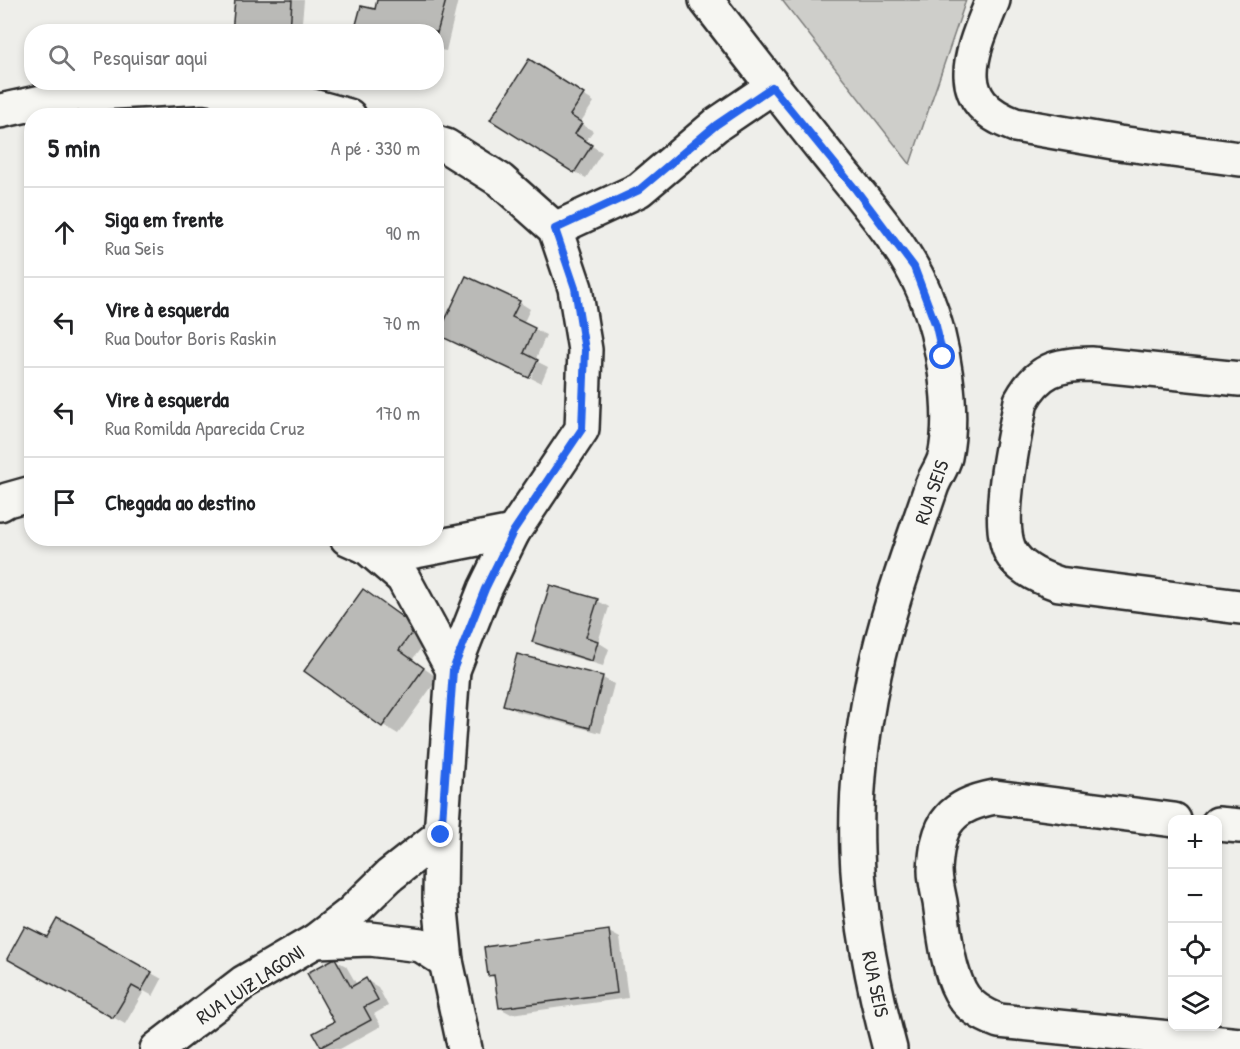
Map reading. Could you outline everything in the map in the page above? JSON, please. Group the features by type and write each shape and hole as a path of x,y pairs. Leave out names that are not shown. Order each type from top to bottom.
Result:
{"street":[{"name":"RUA SEIS","path":"706,0 914,267 930,306 943,357 948,425 945,459 932,485 885,628 874,672 864,729 858,793 857,851 862,912 872,972 890,1049"},
{"path":"993,0 972,52 970,76 979,100 1001,120 1015,126 1119,143 1240,159"},
{"path":"555,229 639,190 716,125 772,87"},
{"path":"0,111 78,94 150,90"},
{"path":"222,90 319,108"},
{"path":"444,145 500,180 555,229 575,288 585,350 582,429 513,532 485,589 453,670 441,835 440,899 447,961 465,1049"},
{"path":"1240,379 1090,364 1058,366 1045,373 1030,385 1021,401 1003,513 1006,542 1012,555 1032,573 1045,579 1059,584 1240,607"},
{"path":"0,504 24,495"},
{"path":"444,545 513,532"},
{"path":"361,546 403,578 453,670"},
{"path":"375,546 410,552 441,546"},
{"path":"1168,818 995,797 978,800 963,808 949,819 939,839 935,872 945,940 956,981 961,993 977,1010 999,1021 1240,1045"},
{"path":"1222,824 1240,826"},
{"name":"RUA LUIZ LAGONI","path":"157,1049 243,983 315,941 350,914 388,876 441,835"},
{"name":"RUA LUIZ LAGONI","path":"315,941 370,939 421,945 447,961"}],"shaded area":[{"path":"782,0 966,0 910,164"}],"building":[{"path":"235,0 292,0 290,24 233,24"},
{"path":"377,0 446,0 440,24 356,24 361,6 375,9"},
{"path":"529,59 584,94 570,115 582,123 575,134 592,145 574,173 490,120"},
{"path":"466,276 520,301 512,317 535,328 524,353 538,360 529,378 444,338 444,322"},
{"path":"550,585 598,599 586,637 598,641 592,661 532,642"},
{"path":"363,589 416,627 399,650 424,668 382,727 304,671"},
{"path":"517,654 603,676 590,728 503,705"},
{"path":"57,919 152,972 141,991 132,986 113,1018 7,959 25,926 47,937"},
{"path":"609,930 617,993 499,1008 494,975 488,976 484,947"},
{"path":"335,958 351,987 366,978 378,1000 364,1007 371,1020 321,1047 313,1033 334,1022 307,973"}],"route":[{"path":"441,835 453,670 485,589 513,532 582,429 585,350 575,288 555,229 639,190 716,125 772,87 856,190 914,267 936,326 943,357"}]}
